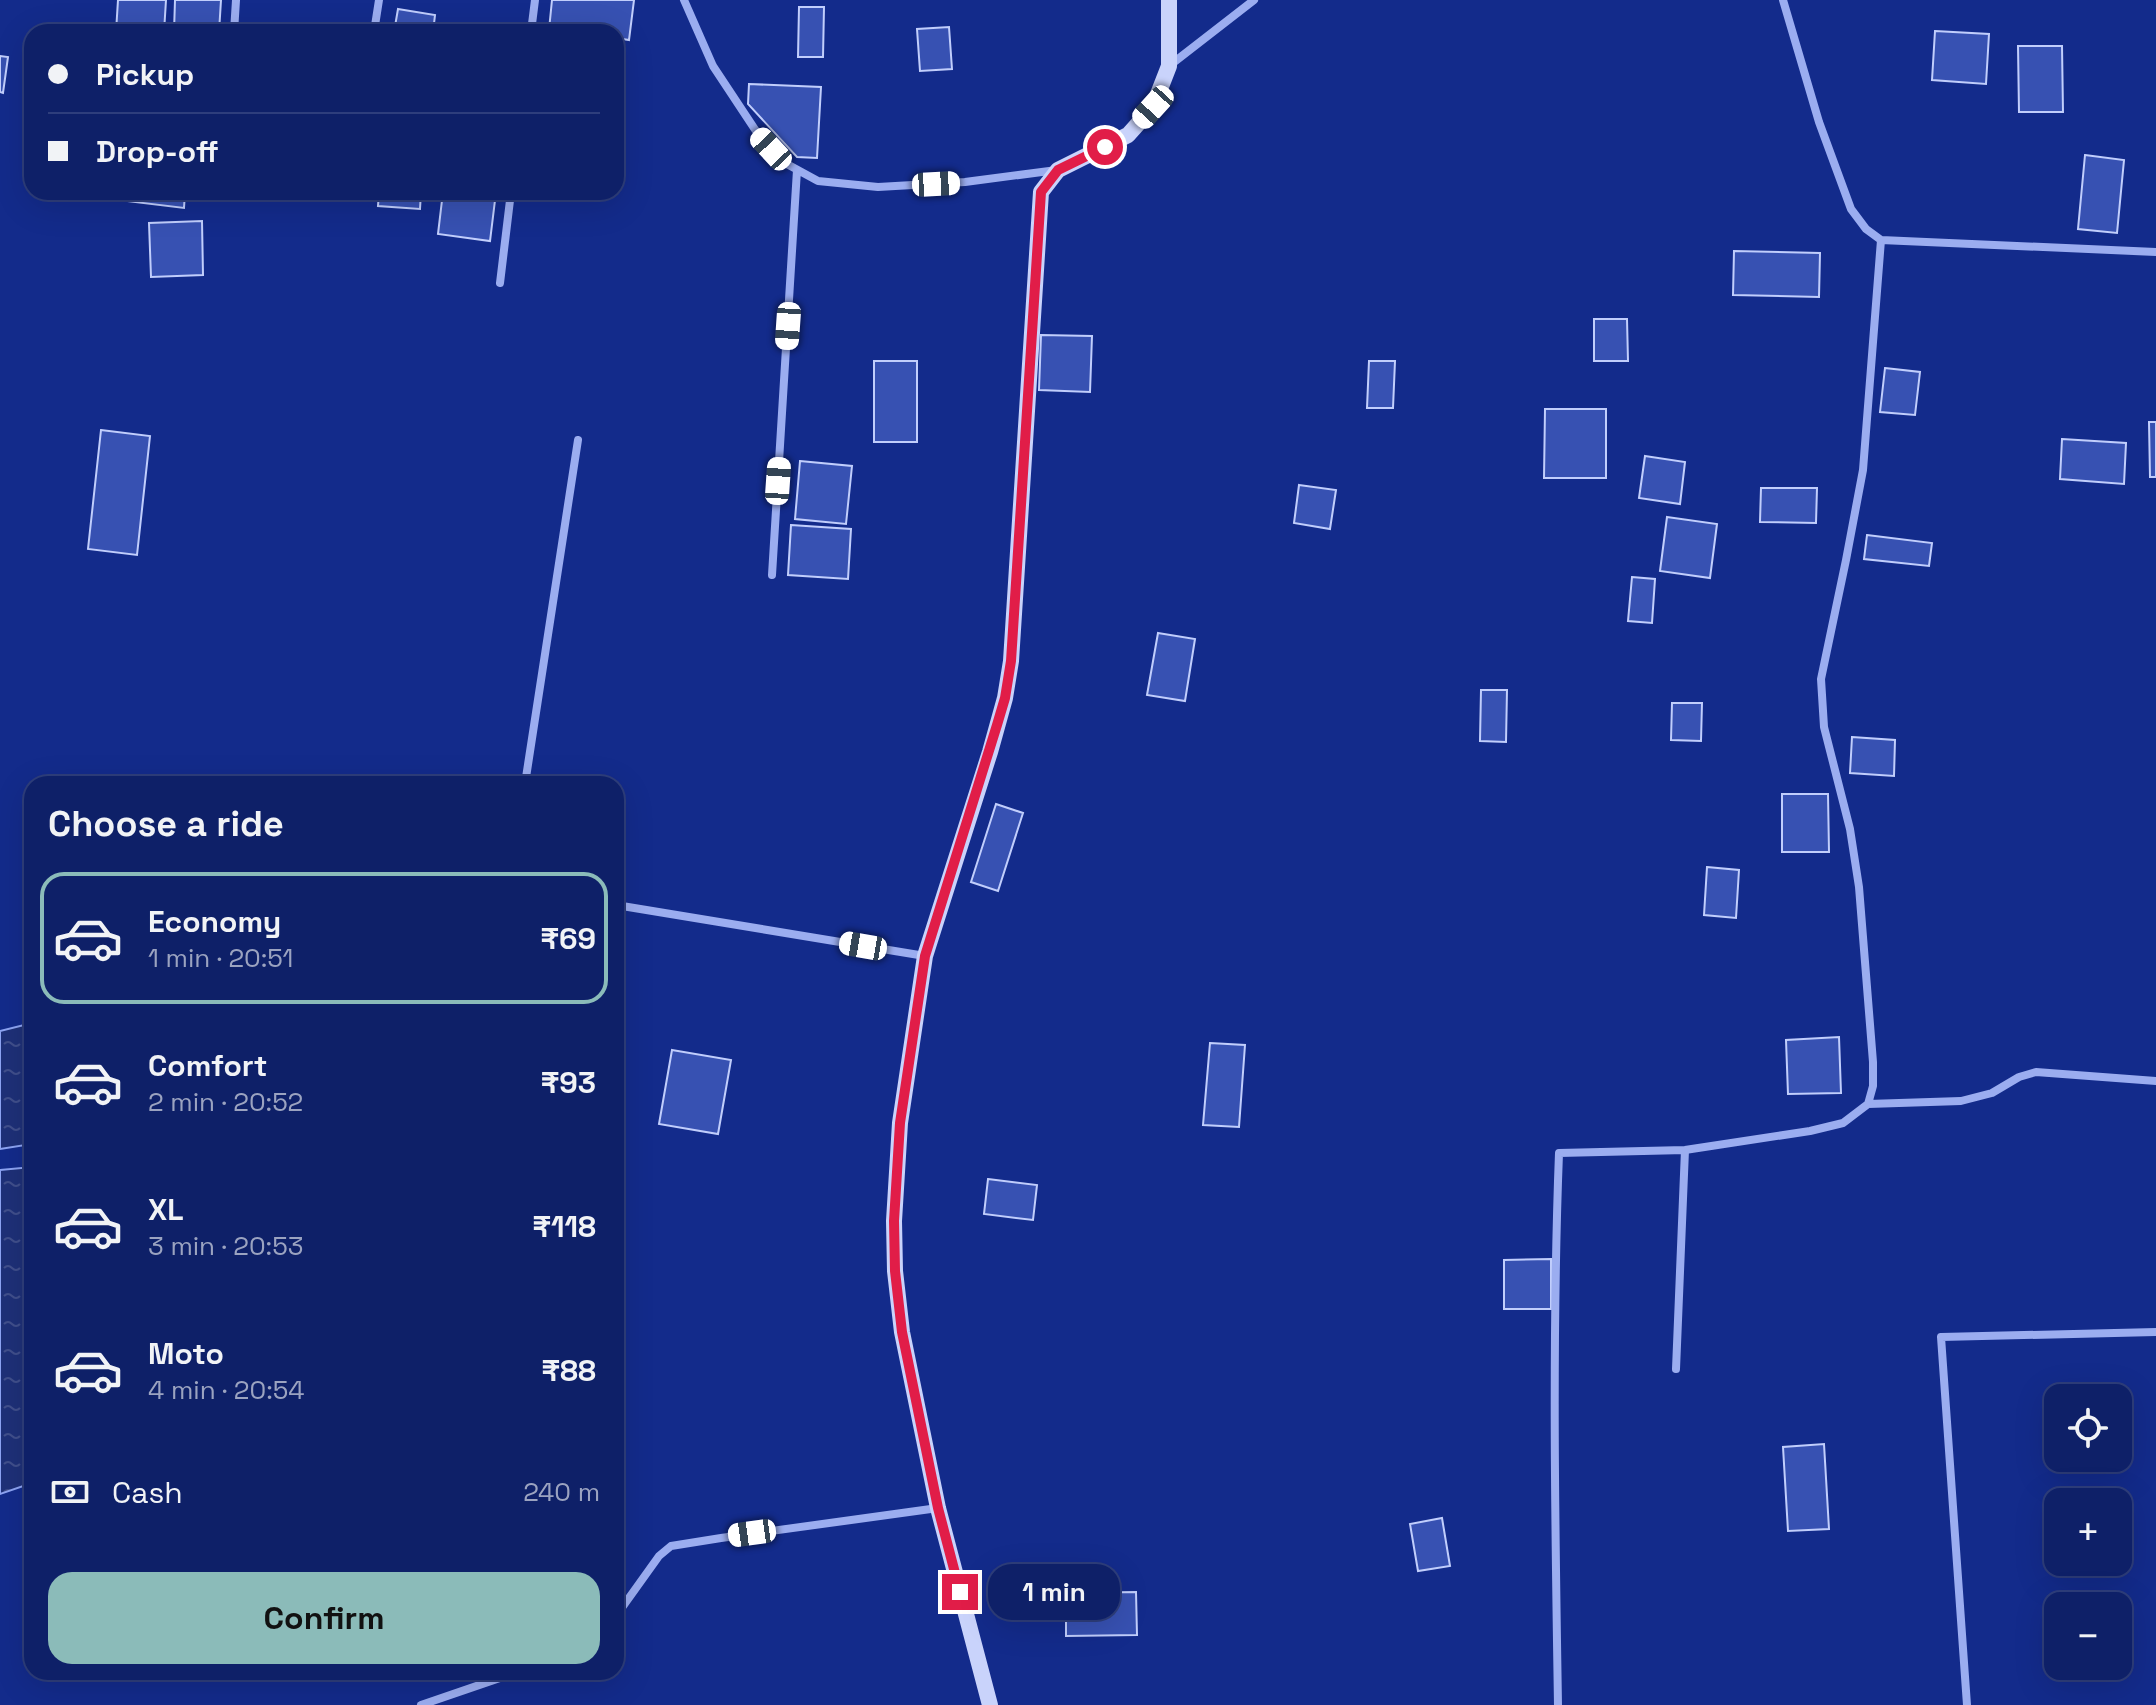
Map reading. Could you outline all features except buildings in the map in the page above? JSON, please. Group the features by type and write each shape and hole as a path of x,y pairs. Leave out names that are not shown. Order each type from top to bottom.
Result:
{"street":[{"path":"234,24 236,0"},
{"path":"375,24 379,0"},
{"path":"532,24 535,0"},
{"path":"684,0 713,66 758,134 785,163 818,181 878,187 965,182 1058,170 1128,135 1153,107 1169,66 1169,0"},
{"path":"1169,66 1254,0"},
{"path":"1783,0 1819,122 1851,209 1866,229 1881,240 2156,252"},
{"path":"772,575 797,170"},
{"path":"990,1705 938,1508 902,1332 895,1271 894,1221 900,1123 925,956 1005,698 1014,639 1041,192 1058,170"},
{"path":"500,283 510,200"},
{"path":"1868,1104 1873,1086 1873,1062 1859,887 1850,829 1824,727 1821,679 1863,470 1881,240"},
{"path":"526,776 578,440"},
{"path":"624,906 925,956"},
{"path":"1558,1705 1554,1475 1559,1153 1685,1150 1810,1131 1843,1123 1868,1104 1961,1101 1992,1093 2019,1077 2036,1072 2156,1081"},
{"path":"1676,1369 1685,1150"},
{"path":"1967,1705 1941,1337 2156,1332"},
{"path":"624,1605 659,1556 671,1546 938,1508"},
{"path":"421,1705 494,1680"}],"water":[{"path":"24,1025 24,1145 0,1149 0,1031"},
{"path":"24,1168 24,1486 0,1494 0,1170"}],"route":[{"path":"960,1592 938,1508 902,1332 895,1271 894,1221 900,1123 925,956 1005,698 1011,661 1041,192 1058,170 1105,147"}]}
